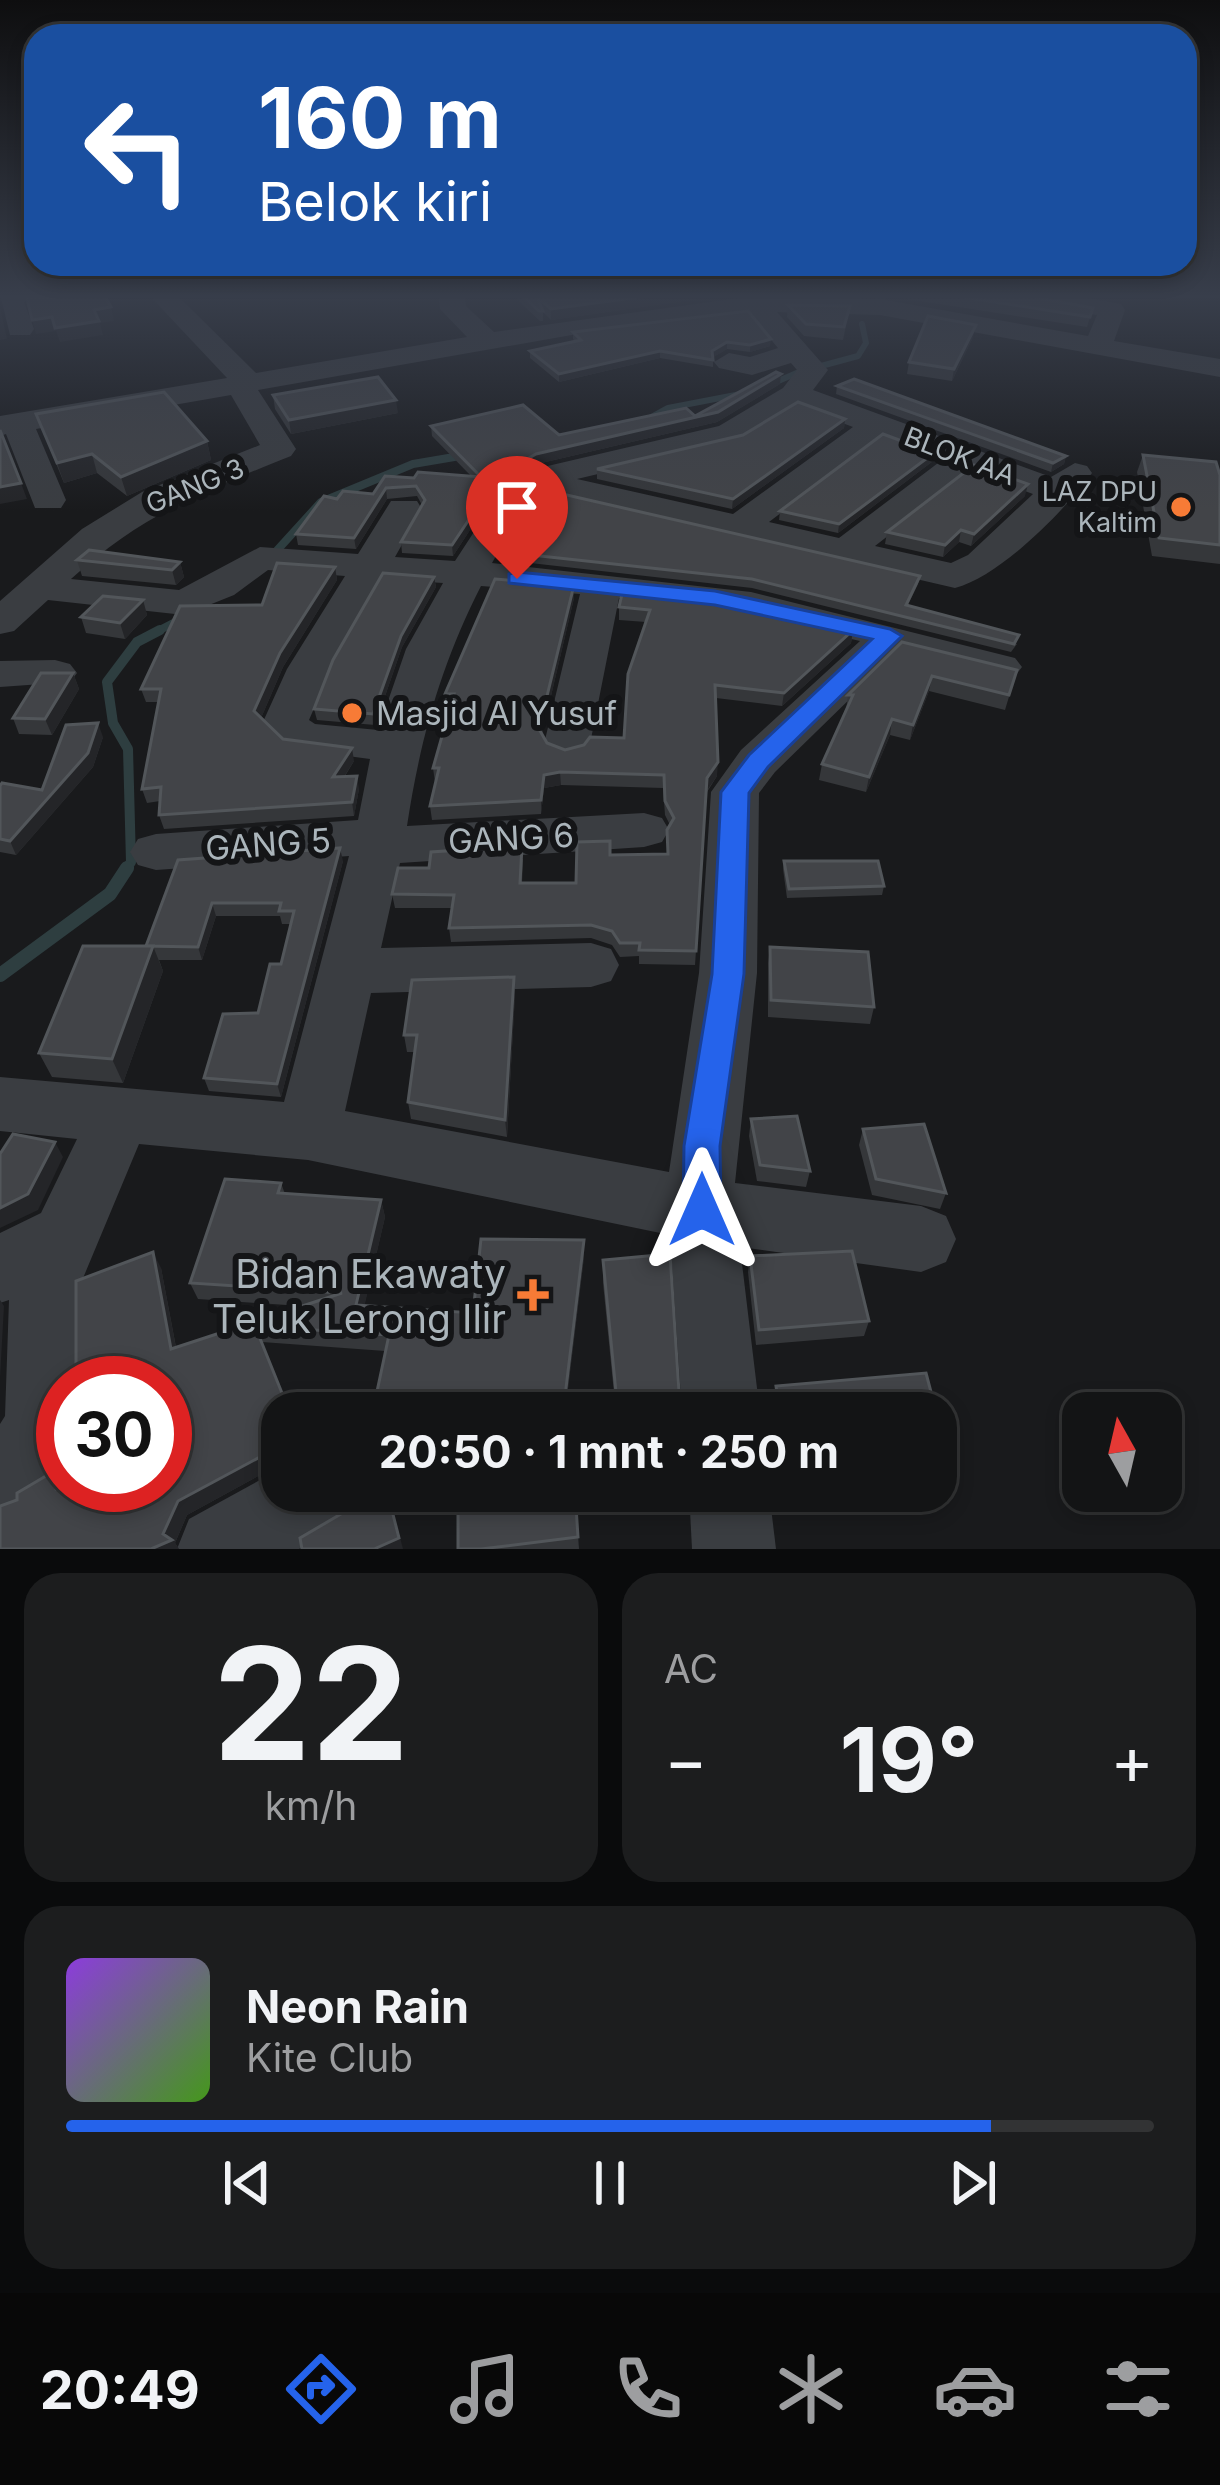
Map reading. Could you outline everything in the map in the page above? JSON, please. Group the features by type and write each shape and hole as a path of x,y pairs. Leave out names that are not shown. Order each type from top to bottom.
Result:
{"street":[{"path":"228,366 244,383"},
{"path":"48,500 9,424 340,366"},
{"path":"308,1132 379,841 396,746 427,649 508,503 539,481 567,470 717,439 794,394 814,373 809,366"},
{"path":"1157,366 1220,379"},
{"name":"GANG 3","path":"0,622 34,587 104,530 154,499 279,449 244,383"},
{"name":"BLOK AA","path":"794,394 965,459 1067,483 968,574 940,576 844,552"},
{"path":"738,528 878,424"},
{"path":"539,481 844,552 965,459"},
{"path":"396,746 303,738 285,724 309,669 404,509"},
{"path":"34,587 184,603 272,559 465,574 715,598 890,636 1000,668"},
{"path":"567,744 601,587"},
{"path":"720,1392 702,1210 702,1146 728,974 735,792 758,761 890,636"},
{"path":"0,674 55,673"},
{"name":"GANG 6","path":"379,841 644,830"},
{"name":"GANG 5","path":"156,852 379,841"},
{"path":"347,971 591,965"},
{"path":"0,1103 308,1132 702,1210 921,1239"},
{"path":"0,1477 30,1450 44,1419 45,1282 120,1115"},
{"path":"0,1269 62,1238"},
{"path":"731,1512 734,1549"},
{"path":"219,1549 300,1516"}],"building":[{"path":"549,366 593,366 559,374"},
{"path":"776,372 781,374 718,412 536,454 498,476 452,545 401,542 425,500 416,486 386,488 354,538 296,534 324,496 337,499 343,491 373,494 385,476 414,478 418,472 481,477 431,426 523,405 559,435 686,408 695,416"},
{"path":"378,377 396,400 289,420 273,395"},
{"path":"854,379 1066,456 1053,463 837,386"},
{"path":"164,392 207,441 121,477 92,454 57,463 36,414"},
{"path":"798,402 845,419 733,499 597,469 743,435"},
{"path":"0,430 21,483 0,487"},
{"path":"883,434 934,453 839,524 780,511"},
{"path":"1143,455 1216,462 1220,545 1159,538"},
{"path":"974,465 1028,484 974,534 961,530 945,545 887,532"},
{"path":"545,490 920,576 906,605 1019,635 1014,644 752,579 503,552 529,499"},
{"path":"89,550 180,562 172,570 77,560"},
{"path":"277,563 335,567 280,653 254,711 283,739 352,748 333,777 357,776 352,802 159,815 161,787 142,789 161,689 141,689 180,606 262,605"},
{"path":"383,573 434,577 401,636 373,714 314,709 333,660"},
{"path":"495,579 574,585 539,729 547,743 565,750 584,745 590,737 624,738 628,674 650,610 619,607 623,590 751,608 853,630 784,693 715,685 718,762 707,778 696,951 639,950 640,943 620,943 612,931 591,925 449,928 454,895 392,894 398,868 429,868 431,852 522,846 520,883 576,883 577,842 610,841 610,855 668,854 667,830 674,818 665,801 664,775 560,772 544,775 541,800 430,806 439,768 433,768 454,694 445,694"},
{"path":"103,596 143,600 120,623 81,617"},
{"path":"902,642 1017,670 1009,695 932,676 913,725 892,719 869,777 822,764 853,695 848,695"},
{"path":"41,673 73,673 45,719 13,718"},
{"path":"98,723 88,753 10,841 0,839 2,783 42,790 66,725"},
{"path":"340,848 277,1084 204,1078 223,1014 258,1013 270,964 281,964 294,911 279,911 281,903 212,903 198,947 146,946 178,860"},
{"path":"784,861 878,861 884,886 789,889"},
{"path":"83,946 153,946 112,1059 39,1053"},
{"path":"770,947 868,952 874,1007 771,1000"},
{"path":"514,977 505,1120 408,1102 417,1035 404,1035 412,980"},
{"path":"797,1116 810,1171 760,1165 751,1119"},
{"path":"924,1124 946,1193 876,1179 863,1129"},
{"path":"13,1134 55,1142 28,1194 0,1208 0,1154"},
{"path":"225,1179 281,1183 278,1193 381,1200 356,1305 473,1313 481,1239 584,1240 566,1392 377,1392 389,1335 255,1326 282,1392 261,1392 261,1456 192,1493 192,1356 76,1356 76,1281 153,1252 171,1349 342,1293 190,1283"},
{"path":"852,1251 869,1321 759,1330 750,1256"},
{"path":"670,1254 679,1392 616,1392 603,1260"},
{"path":"926,1373 931,1392 777,1392 776,1386"},
{"path":"36,1482 36,1512 173,1512 163,1534 172,1540 151,1549 0,1549 0,1506 17,1500 17,1493"},
{"path":"344,1512 392,1512 399,1538 374,1549 302,1549 300,1538"},
{"path":"458,1512 576,1512 578,1537 458,1549"}],"waterway":[{"path":"769,385 799,372"},
{"path":"648,419 668,408 746,393"},
{"path":"271,557 321,502 413,464 466,455"},
{"path":"154,633 183,618"},
{"path":"127,868 131,862 128,749 113,723 107,682 137,642 160,630"},
{"path":"0,975 110,894 127,868"}],"place":[{"name":"LAZ DPU Kaltim","path":"1181,507"},
{"name":"Masjid Al Yusuf","path":"352,713"},
{"name":"Bidan Ekawaty Teluk Lerong Ilir","path":"533,1295"}],"route":[{"path":"517,579 715,598 890,636 758,761 735,792 728,974 702,1146 702,1210"}]}
